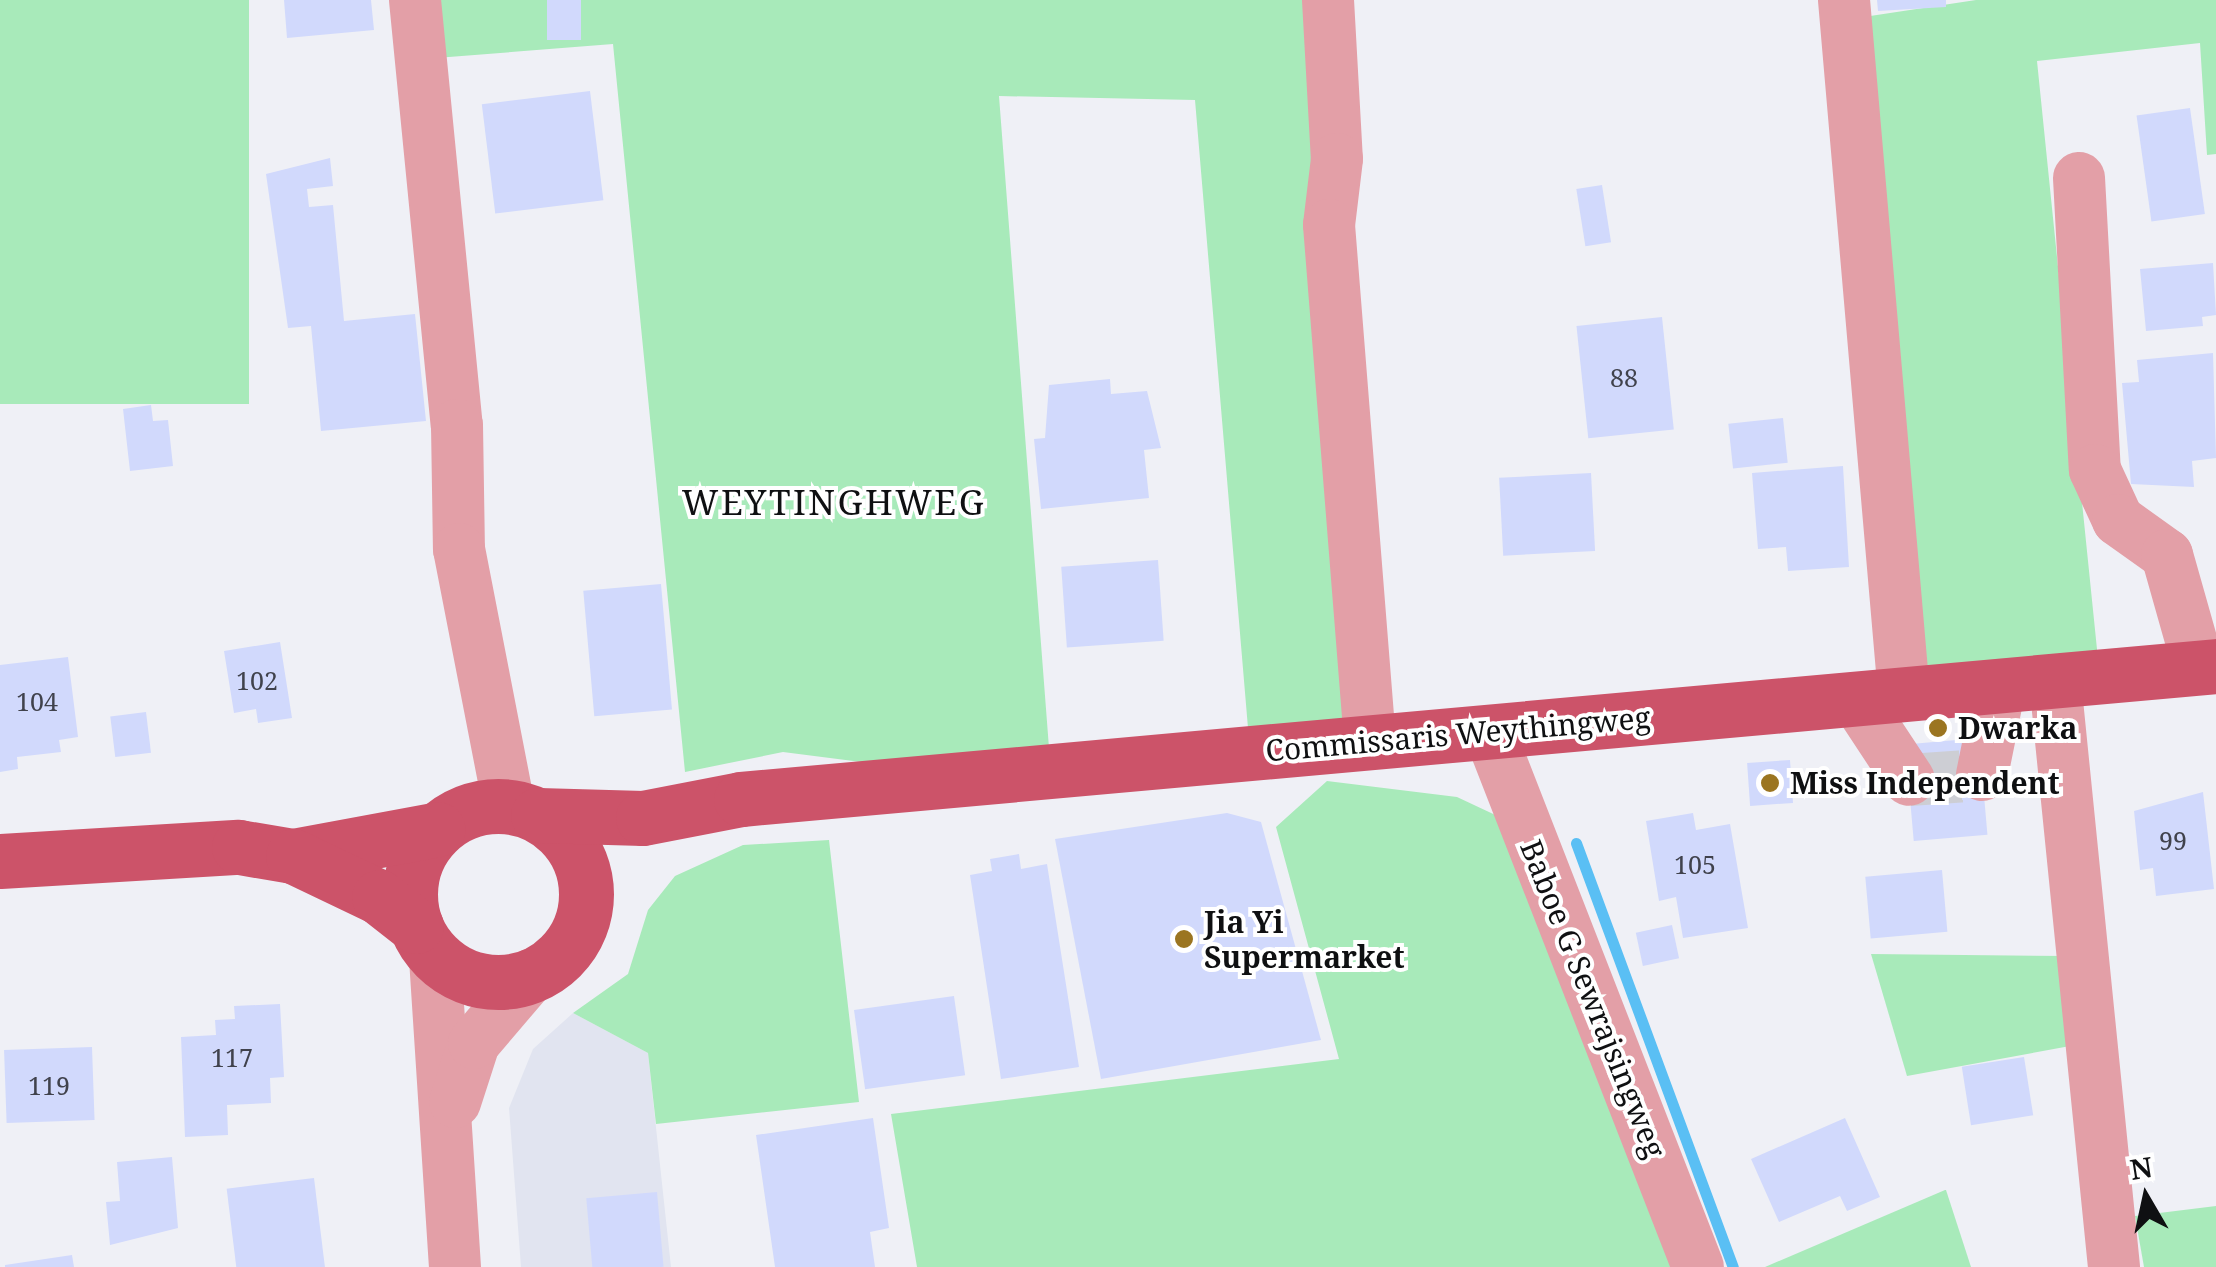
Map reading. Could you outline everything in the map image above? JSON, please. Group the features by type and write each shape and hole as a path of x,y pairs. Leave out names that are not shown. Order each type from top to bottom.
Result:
{"main road":[{"name":"Commissaris Weythingweg","path":"524,811 643,818 700,805 2208,667"},
{"name":"Commissaris Weythingweg","path":"586,906 632,844 700,805"},
{"path":"0,862 239,847 293,856 524,811 577,853 586,906 564,953 533,974 490,982 293,856"},
{"path":"425,942 414,874 438,829"}],"street":[{"path":"415,0 458,426 459,550 524,811"},
{"path":"1328,0 1337,159 1330,225 1370,742"},
{"path":"1844,0 1879,696 1908,780"},
{"path":"2079,178 2094,470 2118,520 2167,555 2208,667"},
{"path":"2055,681 2114,1267"},
{"path":"1982,774 2000,686"},
{"name":"Baboe G Sewrajsingweg","path":"1489,731 1698,1267"},
{"path":"425,942 455,1267"},
{"path":"443,1152 474,1043 533,974"}],"shaded area":[{"path":"573,1013 648,1053 671,1267 521,1267 509,1108 533,1049"}],"green space":[{"path":"0,0 249,0 249,404 0,404"},
{"path":"431,0 1314,0 1381,716 1248,728 1195,100 999,96 1049,748 869,763 783,752 685,772 613,44 436,58"},
{"path":"1976,0 2216,0 2216,154 2207,155 2200,43 2037,61 2098,659 1917,676 1857,18"},
{"path":"1327,781 1457,797 1506,820 1681,1267 917,1267 891,1114 1339,1059 1276,827"},
{"path":"829,840 859,1102 656,1124 648,1053 573,1013 628,974 648,910 675,876 743,845"},
{"path":"1871,954 2068,956 2081,1044 1907,1076"},
{"path":"1945,1190 1971,1267 1765,1267"},
{"path":"2216,1206 2216,1267 2144,1267 2135,1216"}],"building":[{"path":"284,0 371,0 374,30 287,38"},
{"path":"547,0 581,0 581,40 547,40"},
{"path":"1877,0 1946,0 1946,7 1878,11"},
{"path":"590,91 603,200 495,213 482,104"},
{"path":"2190,108 2205,214 2151,221 2137,116"},
{"path":"330,158 333,186 307,189 309,207 333,205 344,321 415,314 426,421 321,431 311,326 288,328 266,174"},
{"path":"1602,185 1611,242 1585,246 1576,189"},
{"path":"2213,263 2216,315 2202,317 2203,326 2146,331 2140,269"},
{"path":"1662,317 1674,429 1588,438 1576,326"},
{"path":"2213,353 2216,458 2192,461 2194,487 2131,484 2122,383 2139,382 2137,360"},
{"path":"1110,379 1111,394 1147,391 1161,448 1144,450 1149,498 1041,509 1034,439 1045,438 1049,385"},
{"path":"151,405 153,421 168,420 173,466 130,471 123,409"},
{"path":"1783,418 1788,463 1733,469 1728,424"},
{"path":"1843,466 1849,567 1788,571 1786,547 1758,549 1752,473"},
{"path":"1591,473 1595,551 1503,556 1499,478"},
{"path":"1158,560 1164,641 1067,648 1061,567"},
{"path":"661,584 672,710 594,716 583,591"},
{"path":"280,642 292,718 258,723 256,709 234,713 224,651"},
{"path":"68,657 78,737 59,740 61,752 17,757 18,769 0,772 0,665"},
{"path":"146,712 151,753 115,757 110,716"},
{"path":"1979,738 1987,835 1914,841 1905,744"},
{"name":"Miss Independent","path":"1790,760 1793,803 1750,806 1747,763"},
{"path":"2203,792 2214,889 2156,896 2153,868 2140,870 2134,811"},
{"name":"Jia Yi Supermarket","path":"1227,813 1261,822 1321,1040 1101,1079 1055,839"},
{"path":"1693,813 1696,830 1730,824 1748,928 1683,938 1676,897 1659,901 1646,821"},
{"path":"1019,854 1021,869 1047,864 1079,1067 1001,1079 970,875 992,871 990,859"},
{"path":"1942,870 1947,932 1871,938 1865,877"},
{"path":"1672,925 1679,958 1643,966 1636,933"},
{"path":"954,996 965,1075 865,1089 854,1010"},
{"path":"280,1004 284,1077 270,1078 271,1103 227,1105 228,1135 185,1137 181,1037 216,1035 215,1020 235,1019 234,1006"},
{"path":"92,1047 95,1120 7,1123 4,1050"},
{"path":"2024,1057 2033,1115 1971,1125 1962,1067"},
{"path":"873,1118 889,1228 870,1232 875,1267 775,1267 756,1135"},
{"path":"1845,1118 1880,1197 1847,1211 1840,1196 1779,1222 1751,1159"},
{"path":"172,1157 178,1228 110,1245 106,1202 120,1201 117,1162"},
{"path":"314,1178 325,1267 236,1267 227,1189"},
{"path":"657,1192 664,1267 592,1267 586,1198"},
{"path":"72,1255 74,1267 5,1267 5,1265"}],"waterway":[{"path":"1576,843 1733,1267"}],"tunnel":[{"path":"1909,780 1982,775"}],"place":[{"name":"Dwarka","path":"1938,728"},
{"name":"Miss Independent","path":"1770,783"},
{"name":"Jia Yi Supermarket","path":"1184,939"}],"district":[{"name":"WEYTINGHWEG","path":"834,502"}]}
